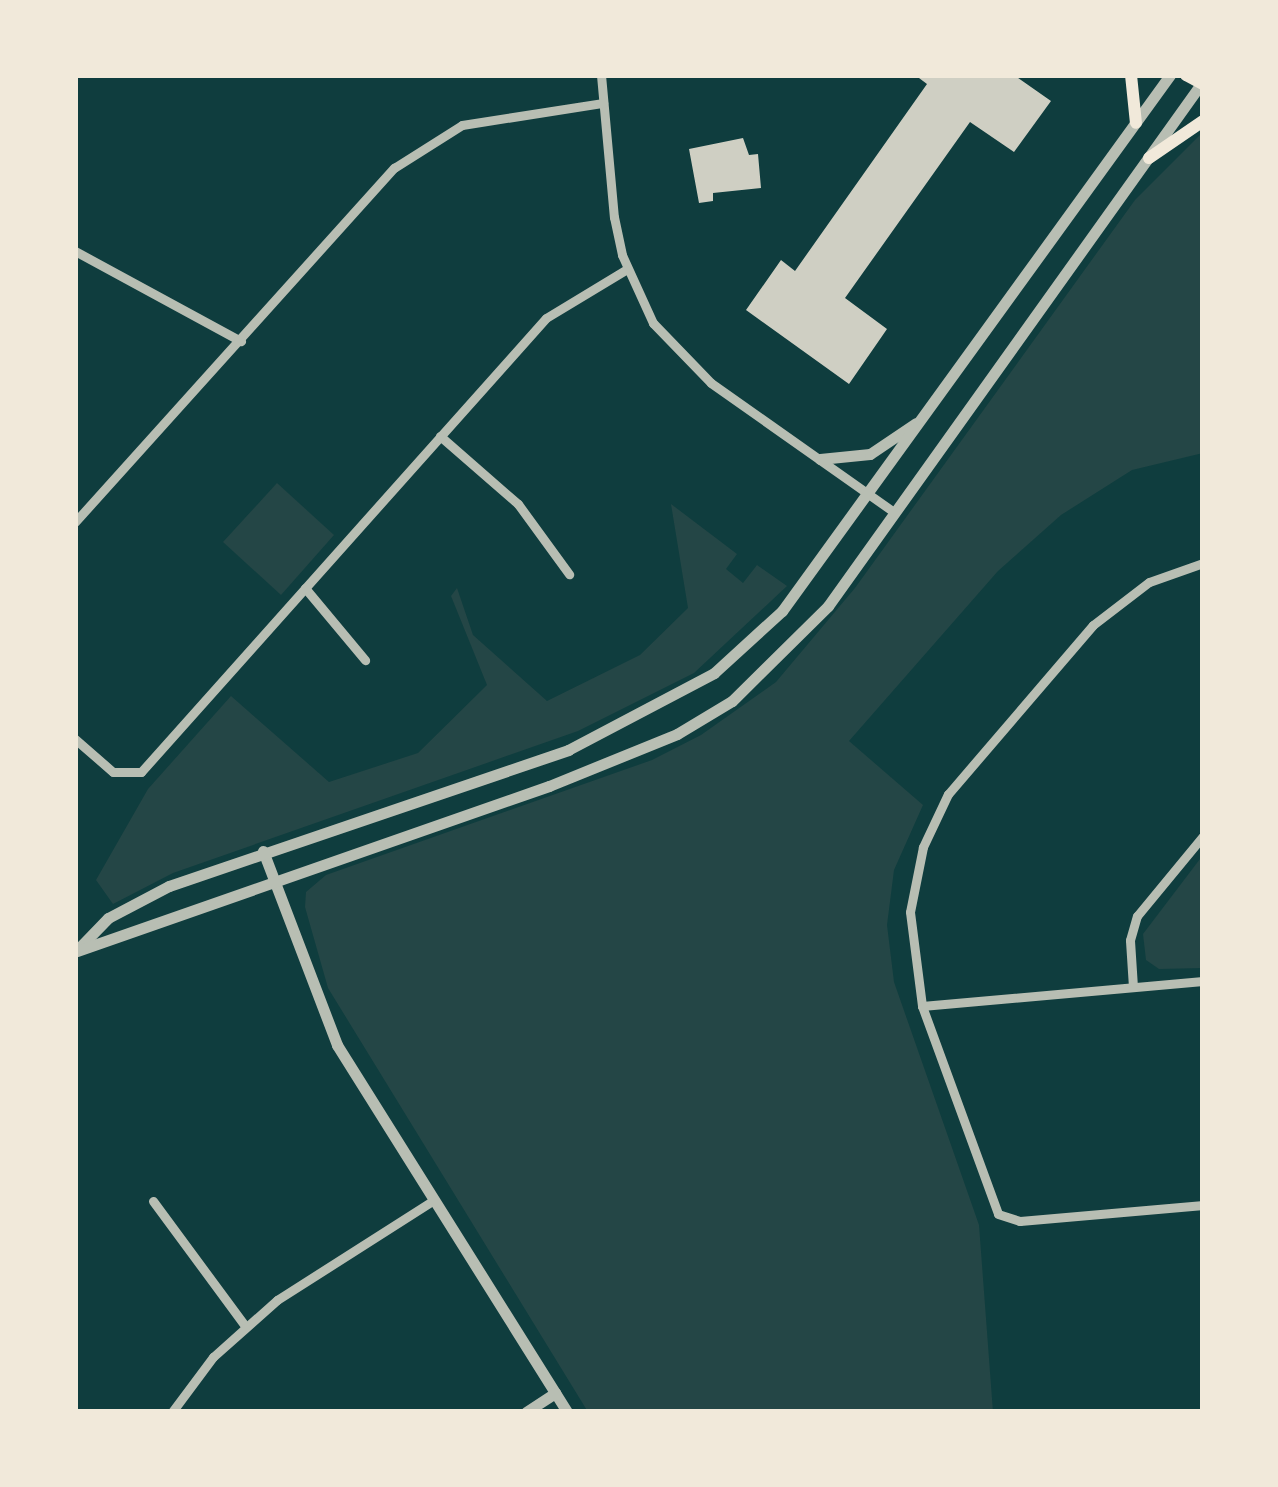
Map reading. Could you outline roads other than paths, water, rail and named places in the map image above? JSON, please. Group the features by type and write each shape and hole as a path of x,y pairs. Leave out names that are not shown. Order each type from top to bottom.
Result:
{"main road":[{"path":"1130,75 1136,123"},
{"path":"1186,75 1202,83"},
{"path":"1148,158 1203,121"}],"street":[{"path":"601,75 614,217 627,269 653,323 678,353 894,512"},
{"path":"76,952 108,918 147,897 263,852 464,788 568,750 662,704 714,672 782,611 1170,75"},
{"path":"76,952 678,734 770,668 828,606 1202,83"},
{"path":"75,522 241,342 362,200 444,134 493,116 604,103"},
{"path":"75,250 241,342"},
{"path":"75,739 113,772 141,772 546,318 627,269"},
{"path":"820,459 870,454 924,417"},
{"path":"440,436 518,504 569,574"},
{"path":"1203,564 1149,582 1093,625 948,794 912,882 910,944 922,1006 998,1214 1020,1221 1203,1205"},
{"path":"306,588 365,660"},
{"path":"1133,987 1130,940 1137,916 1203,836"},
{"path":"263,852 326,1025 566,1412"},
{"path":"922,1006 1203,981"},
{"path":"172,1412 245,1326 332,1261 434,1200"},
{"path":"153,1201 245,1326"},
{"path":"526,1412 555,1393"}]}
